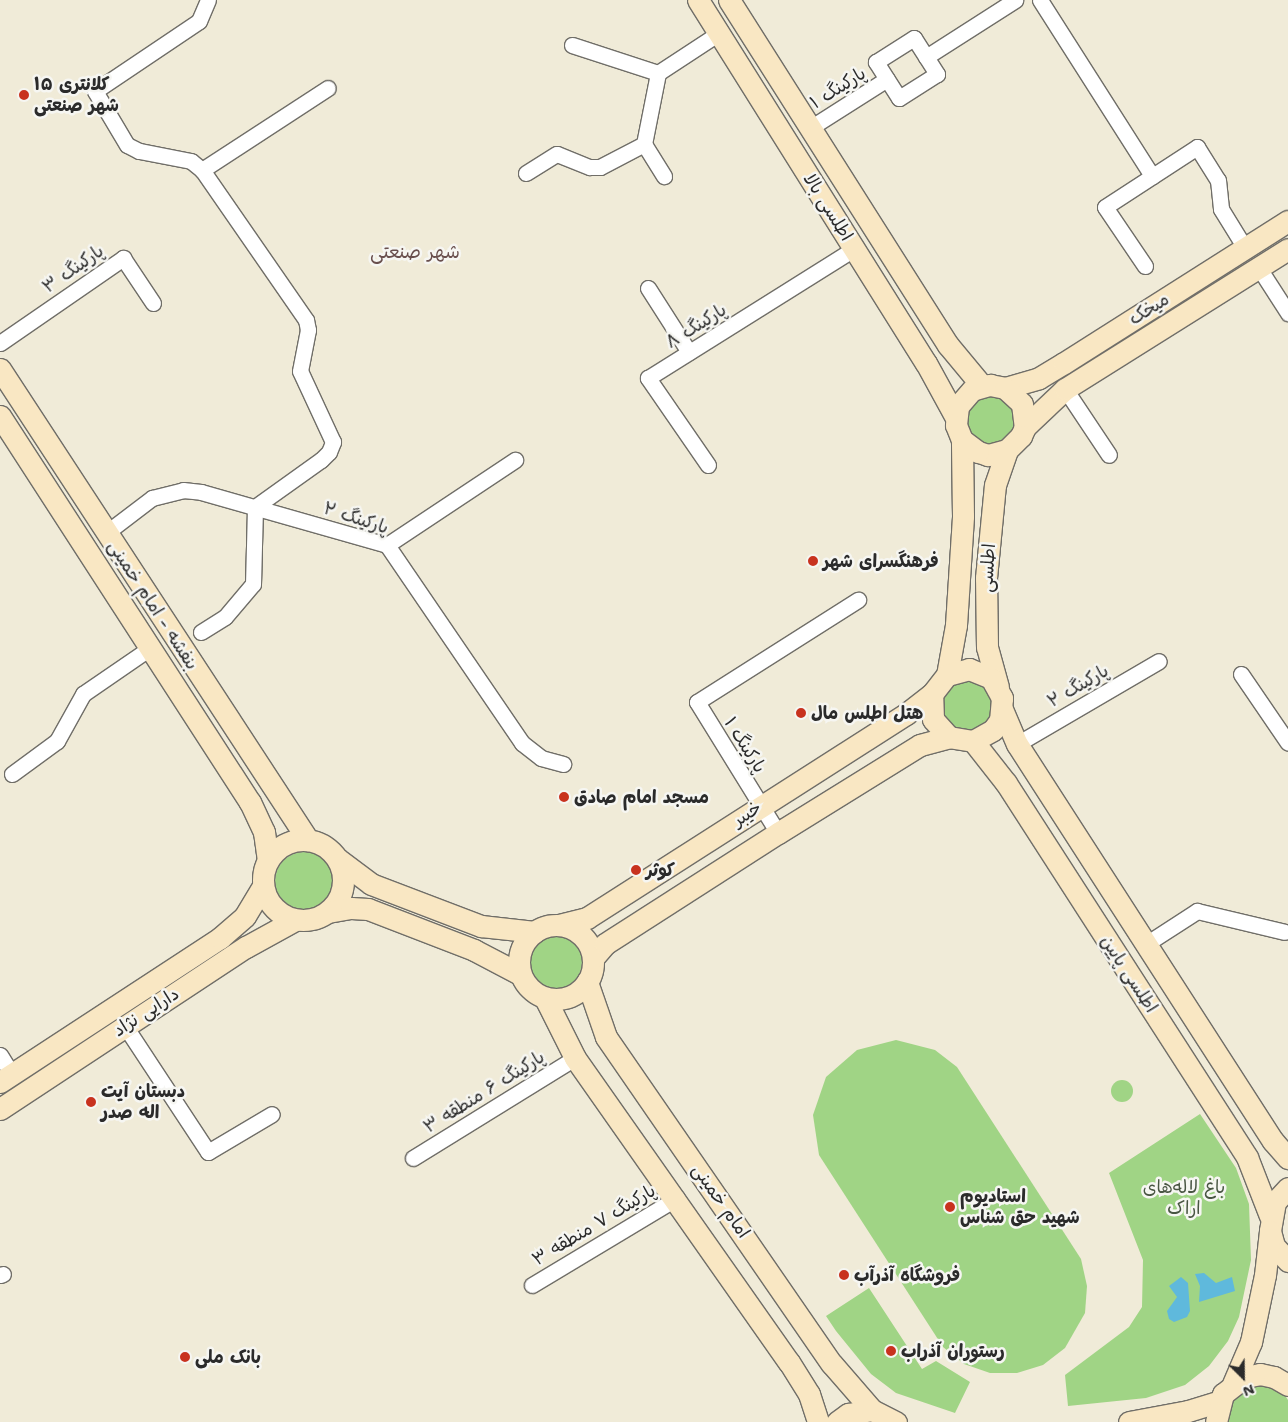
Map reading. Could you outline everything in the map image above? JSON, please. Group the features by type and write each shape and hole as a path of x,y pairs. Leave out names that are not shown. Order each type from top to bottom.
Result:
{"street":[{"path":"201,632 225,617 254,584 255,507 321,460 329,452 333,442 300,371 308,330 306,320 202,170 191,161 139,151 127,145 95,91 199,22 208,0"},
{"name":"اطلسی بالا","path":"698,0 854,249 955,416"},
{"name":"اطلسی بالا","path":"729,0 948,345 982,386"},
{"path":"926,57 1015,0"},
{"path":"1040,0 1152,176"},
{"path":"664,176 644,144 658,73 719,33"},
{"path":"914,38 926,57 937,74 899,98 876,62 914,38"},
{"path":"572,45 658,73"},
{"name":"پارکینگ ۱","path":"810,128 887,80"},
{"path":"202,170 328,88"},
{"path":"526,173 557,154 590,167 600,167 644,144"},
{"path":"1145,266 1105,207 1197,147 1218,180 1221,209 1288,313"},
{"name":"میخک","path":"1005,388 1040,378 1288,221"},
{"name":"پارکینگ ۸","path":"708,466 648,378 854,249"},
{"name":"میخک","path":"1025,427 1065,389 1288,249"},
{"name":"پارکینگ ۳","path":"0,343 123,258 154,303"},
{"path":"648,288 689,352"},
{"name":"بنفشه - امام خمینی","path":"0,369 308,840"},
{"path":"982,386 1005,388 1022,404 1025,427 1015,444 1008,450 988,455 978,452 962,440 955,416 964,397 982,386"},
{"path":"1065,389 1109,455"},
{"name":"بنفشه - امام خمینی","path":"0,416 250,802 264,832 268,860"},
{"name":"اطلسی","path":"947,675 956,626 960,577 962,440"},
{"name":"اطلسی","path":"998,688 987,647 986,578 994,485 1008,450"},
{"path":"388,544 515,460"},
{"name":"پارکینگ ۲","path":"106,533 152,498 168,492 201,492 388,544 522,743 541,758 562,764"},
{"name":"پارکینگ ۱","path":"778,832 697,702 858,600"},
{"path":"12,774 57,741 83,694 150,648"},
{"name":"پارکینگ ۲","path":"1017,744 1159,662"},
{"path":"970,669 991,678 998,688 1002,709 993,730 973,741 949,737 932,719 932,694 947,675 970,669"},
{"path":"1241,674 1288,743"},
{"name":"خیبر","path":"559,925 587,918 906,714 932,694"},
{"name":"اطلسی پایین","path":"1002,709 1017,744 1273,1141 1288,1158"},
{"name":"خیبر","path":"593,958 605,944 778,832 920,745 949,737"},
{"name":"اطلسی پایین","path":"973,741 1006,783 1247,1157 1270,1224 1274,1246 1288,1261"},
{"path":"308,840 320,843 338,859 371,884 482,926 535,932 559,925 581,936 593,958 587,982 568,997 545,998 534,993 520,974 474,950 368,909 351,908 328,912 307,921 286,917 270,904 263,886 268,860 285,844 308,840"},
{"path":"328,912 336,904 343,888 343,870 338,859"},
{"name":"دارایی نژاد","path":"6,1078 220,938 245,916 263,886"},
{"path":"1146,944 1197,911 1285,932"},
{"name":"دارایی نژاد","path":"0,1109 246,947 295,920"},
{"path":"520,974 520,950 535,932"},
{"path":"1142,995 1168,978"},
{"name":"امام خمینی","path":"587,982 606,1037 832,1364 872,1410"},
{"name":"امام خمینی","path":"545,998 575,1058 676,1198 789,1362 809,1394 818,1422"},
{"path":"125,1026 208,1152 272,1114"},
{"path":"0,1055 6,1078"},
{"name":"پارکینگ ۶ منطقه ۳","path":"412,1158 575,1058"},
{"path":"1216,1422 1220,1401 1233,1384 1251,1342 1265,1275 1270,1224 1276,1202 1288,1188"},
{"name":"پارکینگ ۷ منطقه ۳","path":"532,1285 676,1198"},
{"path":"1233,1384 1246,1377 1260,1374 1274,1377 1288,1385"},
{"path":"1129,1422 1180,1413 1220,1401"},
{"path":"837,1422 848,1414 872,1410 896,1422"}],"green space":[{"path":"990,395 999,397 1010,406 1015,420 1013,429 1004,440 990,445 981,443 970,434 965,420 967,411 976,400"},
{"path":"966,680 976,682 984,688 990,696 992,706 990,716 984,724 976,730 966,732 956,730 948,724 942,716 940,706 942,696 948,688 956,682"},
{"path":"304,852 315,854 328,865 333,881 331,892 320,905 304,910 293,908 280,897 275,881 277,870 288,857"},
{"path":"550,935 560,935 570,939 578,947 582,962 578,977 570,985 560,989 550,989 540,985 532,977 528,967 528,957 532,947 540,939"},
{"name":"استادیوم شهید حق شناس","path":"896,1040 935,1050 957,1067 1081,1259 1087,1286 1085,1313 1065,1348 1043,1365 1017,1373 990,1373 964,1364 943,1347 819,1155 813,1115 826,1077 857,1050"},
{"path":"1122,1080 1130,1083 1133,1091 1130,1099 1122,1102 1114,1099 1111,1091 1114,1083"},
{"name":"باغ لاله‌های اراک","path":"1200,1114 1236,1168 1249,1204 1251,1260 1239,1317 1228,1341 1209,1366 1185,1385 1146,1398 1068,1406 1065,1375 1129,1327 1142,1307 1143,1260 1109,1173"},
{"path":"869,1288 922,1369 936,1361 970,1382 955,1413 896,1393 871,1374 836,1331 826,1316"},
{"path":"1251,1384 1269,1385 1284,1394 1288,1400 1288,1422 1225,1422 1230,1399"}],"water":[{"path":"1204,1273 1216,1283 1232,1277 1235,1291 1199,1302 1200,1286 1195,1274"},
{"path":"1181,1277 1188,1283 1190,1311 1187,1317 1174,1322 1169,1319 1167,1311 1177,1297 1169,1286"}],"place":[{"name":"کلانتری ۱۵ شهر صنعتی","path":"24,95"},
{"name":"فرهنگسرای شهر","path":"813,561"},
{"name":"هتل اطلس مال","path":"801,713"},
{"name":"مسجد امام صادق","path":"564,797"},
{"name":"کوثر","path":"636,870"},
{"name":"دبستان آیت اله صدر","path":"91,1102"},
{"name":"استادیوم شهید حق شناس","path":"950,1207"},
{"name":"فروشگاه آذرآب","path":"844,1275"},
{"name":"رستوران آذراب","path":"891,1351"},
{"name":"بانک ملی","path":"185,1357"}],"district":[{"name":"شهر صنعتی","path":"415,252"}]}
